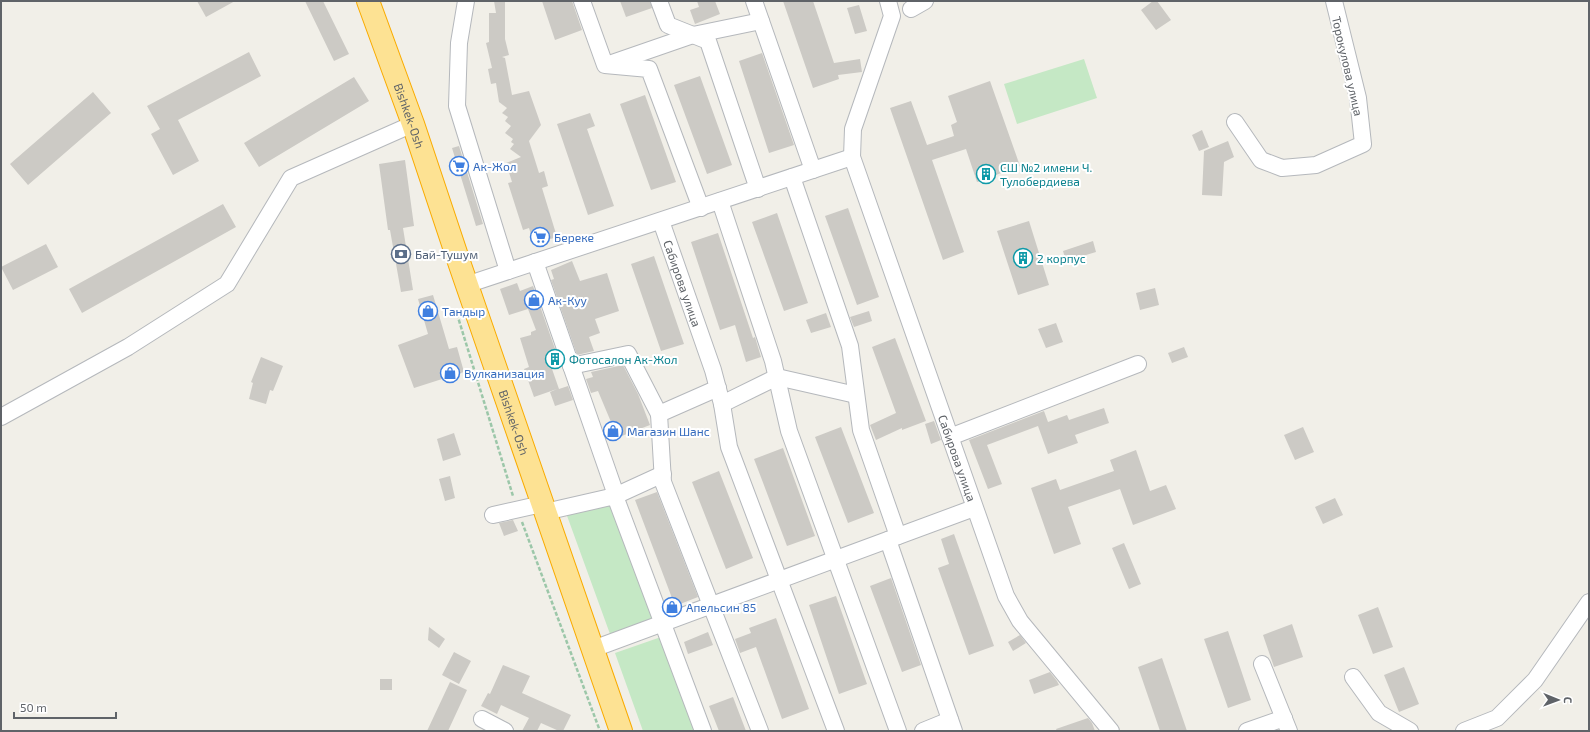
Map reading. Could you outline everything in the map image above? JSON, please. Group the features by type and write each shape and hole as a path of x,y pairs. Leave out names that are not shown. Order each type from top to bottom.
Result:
{"highway":[{"name":"Bishkek-Osh","path":"368,1 412,124 466,285 621,731"}],"street":[{"path":"466,1 459,43 457,106 508,271"},
{"path":"582,1 605,65"},
{"path":"659,1 668,25 708,41 758,189"},
{"path":"754,1 813,170"},
{"name":"Сабирова улица","path":"888,1 892,16 853,129 852,157 1006,596 1020,621 1111,731"},
{"path":"911,9 925,1"},
{"name":"Торокулова улица","path":"1235,122 1261,160 1282,168 1316,165 1363,144 1358,98 1334,1"},
{"path":"605,65 693,35 761,21"},
{"path":"605,65 649,69 701,208"},
{"path":"1,417 128,347 227,284 291,178 412,124"},
{"path":"466,285 852,157"},
{"path":"792,177 850,346 861,430 952,726 923,731"},
{"path":"720,201 773,361 789,431 898,731"},
{"name":"Сабирова улица","path":"661,221 713,370 722,404 730,447 836,731"},
{"path":"535,262 615,495 703,731"},
{"path":"571,366 628,354 659,414 664,482 760,731"},
{"path":"950,437 1138,364"},
{"path":"722,404 777,377 856,395"},
{"path":"659,414 718,388"},
{"path":"493,515 517,509 544,508 615,495 663,474"},
{"path":"593,649 974,508"},
{"path":"1464,731 1497,718 1535,680 1589,602"},
{"path":"1247,731 1286,724 1262,664"},
{"path":"1353,677 1379,714 1410,731"},
{"path":"482,719 505,731"}],"path":[{"path":"456,311 517,509 600,731"}],"green space":[{"path":"1084,59 1097,98 1017,124 1004,84"},
{"path":"612,504 654,621 610,634 566,513"},
{"path":"661,637 696,731 643,731 615,653"}],"building":[{"path":"197,1 235,1 206,17"},
{"path":"305,1 323,1 349,54 334,61"},
{"path":"494,1 505,1 505,39 509,55 502,57 505,58 512,95 529,91 541,125 529,141 539,173 544,171 548,186 542,188 557,237 534,244 529,228 523,230 508,183 512,182 506,163 521,157 510,149 514,144 511,142 513,139 505,133 511,126 505,121 508,117 502,113 507,108 499,102 496,83 491,84 488,69 492,68 486,43 489,42 489,13 496,13"},
{"path":"542,1 572,1 582,30 555,40"},
{"path":"620,1 650,1 652,8 626,17"},
{"path":"697,1 715,1 720,14 695,24 690,10 699,7"},
{"path":"783,1 813,1 834,63 860,59 862,72 838,75 839,79 813,88"},
{"path":"1153,1 1157,1 1171,20 1156,30 1141,10"},
{"path":"859,5 867,31 855,34 847,8"},
{"path":"249,52 261,76 178,120 199,161 173,175 151,134 160,129 147,106"},
{"path":"762,53 794,145 769,153 739,61"},
{"path":"700,76 732,165 707,174 674,85"},
{"path":"354,77 369,101 259,167 244,143"},
{"name":"СШ №2 имени Ч. Тулобердиева","path":"990,81 1020,166 977,182 966,149 932,160 964,252 943,260 890,108 911,101 927,145 954,136 951,125 957,122 948,96"},
{"path":"93,92 111,113 28,185 10,164"},
{"path":"645,95 676,182 651,190 620,104"},
{"path":"590,113 595,126 587,129 614,206 588,215 557,124"},
{"path":"1202,130 1209,147 1199,151 1192,135"},
{"path":"1228,141 1234,157 1224,162 1222,196 1202,195 1204,151"},
{"path":"459,146 483,224 476,226 452,148"},
{"path":"405,160 414,226 403,228 413,290 401,292 390,230 388,230 379,164"},
{"path":"223,204 236,227 82,313 69,289"},
{"path":"848,208 879,297 857,305 825,216"},
{"path":"777,213 808,303 784,311 752,222"},
{"name":"2 корпус","path":"1029,221 1049,285 1018,295 997,231"},
{"path":"718,233 753,338 755,337 761,357 746,362 735,325 720,330 691,242"},
{"path":"1093,241 1096,252 1066,261 1063,251"},
{"path":"46,244 58,267 13,290 1,267"},
{"path":"654,256 684,344 661,351 631,264"},
{"path":"572,261 580,281 607,273 619,311 595,319 600,333 589,337 594,351 577,355 551,280 554,279 551,270"},
{"path":"517,283 520,291 533,286 561,366 552,369 559,389 568,386 573,400 555,406 550,392 557,389 534,397 524,369 529,367 520,338 531,335 531,332 536,330 528,309 509,315 500,289"},
{"path":"1155,288 1159,305 1140,310 1136,293"},
{"path":"433,295 449,349 457,347 464,372 414,388 398,345 428,334 418,299"},
{"path":"869,311 872,321 854,327 850,317"},
{"path":"826,313 831,327 811,333 806,320"},
{"path":"1056,323 1063,342 1046,348 1038,329"},
{"path":"895,338 926,421 902,430 902,428 876,440 870,425 896,413 872,347"},
{"path":"1184,347 1188,357 1172,363 1168,353"},
{"path":"261,357 283,366 273,391 270,390 266,404 249,399 253,383 251,382"},
{"path":"623,365 638,394 650,425 614,439 608,423 611,422 598,391 591,393 586,379 593,377 591,372"},
{"path":"1104,408 1109,423 1075,435 1078,443 1048,454 1038,426 987,445 1002,484 988,489 969,440 1044,411 1048,422 1067,415 1069,420"},
{"path":"934,421 941,440 931,444 925,424"},
{"path":"841,427 874,513 848,523 815,437"},
{"path":"1303,427 1314,452 1295,460 1284,435"},
{"path":"454,433 461,455 443,461 437,439"},
{"path":"783,448 815,536 787,546 754,459"},
{"path":"1136,450 1150,491 1166,485 1176,509 1133,525 1120,489 1068,507 1081,544 1054,554 1031,488 1056,479 1060,490 1114,471 1110,460"},
{"path":"719,471 753,558 726,569 692,482"},
{"path":"450,476 455,498 445,501 439,479"},
{"path":"657,492 698,597 675,606 635,500"},
{"path":"1335,498 1343,515 1323,524 1315,507"},
{"path":"513,520 518,531 504,536 499,523"},
{"path":"954,534 994,646 969,655 938,568 949,564 941,539"},
{"path":"1124,543 1141,584 1129,589 1112,548"},
{"path":"891,578 921,665 902,672 870,586"},
{"path":"836,596 867,684 839,694 809,605"},
{"path":"1378,607 1393,647 1373,654 1358,615"},
{"path":"776,618 809,709 782,719 756,647 740,653 735,639 751,633 749,628"},
{"path":"1292,624 1303,657 1274,667 1263,635"},
{"path":"429,627 445,639 439,648 428,640"},
{"path":"1228,631 1251,700 1228,708 1204,639"},
{"path":"708,632 713,645 688,654 684,642"},
{"path":"1020,635 1026,643 1013,651 1008,642"},
{"path":"454,652 471,661 459,684 442,675"},
{"path":"1162,658 1187,731 1160,731 1138,667"},
{"path":"503,665 530,676 522,693 571,715 563,731 559,731 541,723 537,731 522,731 529,718 501,705 497,714 481,706 488,693 490,694"},
{"path":"1404,667 1419,704 1399,712 1384,675"},
{"path":"1050,672 1059,685 1034,694 1029,680"},
{"path":"380,679 392,679 392,690 380,690"},
{"path":"450,682 467,690 448,731 427,731"},
{"path":"733,697 746,731 719,731 709,706"},
{"path":"1088,718 1095,731 1057,731 1056,729"}],"place":[{"name":"Ак-Жол","path":"459,166"},
{"name":"СШ №2 имени Ч. Тулобердиева","path":"986,174"},
{"name":"Береке","path":"540,237"},
{"name":"Бай-Тушум","path":"401,254"},
{"name":"2 корпус","path":"1023,258"},
{"name":"Ак-Куу","path":"534,300"},
{"name":"Тандыр","path":"428,311"},
{"name":"Фотосалон Ак-Жол","path":"555,359"},
{"name":"Вулканизация","path":"450,373"},
{"name":"Магазин Шанс","path":"613,431"},
{"name":"Апельсин 85","path":"672,607"}]}
